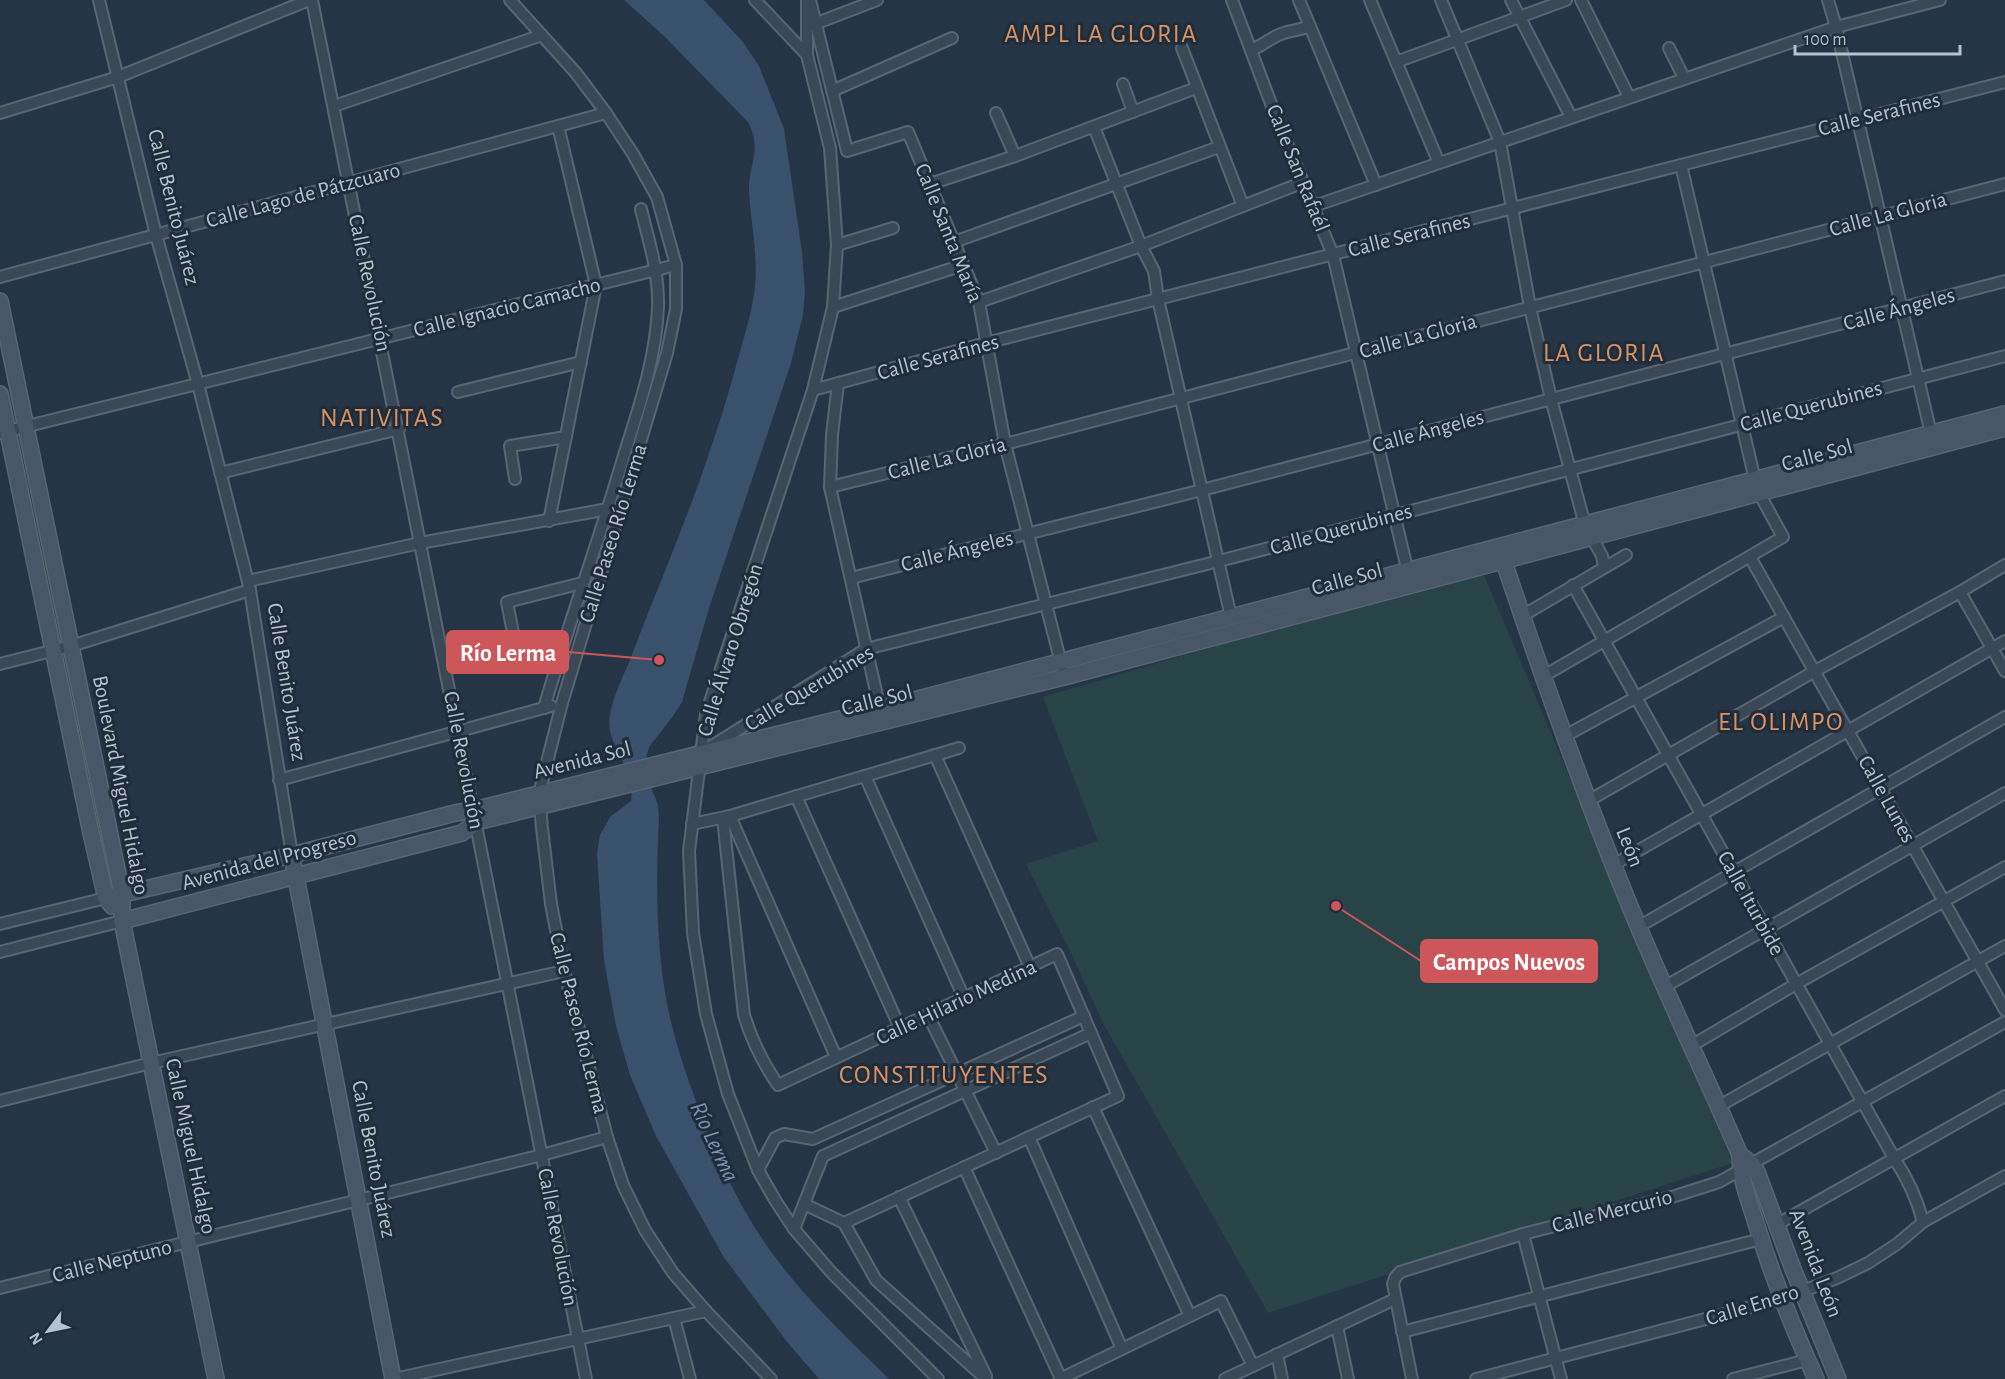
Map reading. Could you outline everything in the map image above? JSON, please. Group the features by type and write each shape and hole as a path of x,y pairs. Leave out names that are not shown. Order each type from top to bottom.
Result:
{"street":[{"name":"Calle Benito Juárez","path":"99,0 156,235 198,384 249,586 296,877 394,1379"},
{"path":"0,114 118,77 311,0"},
{"name":"Calle Revolución","path":"311,0 399,429 586,1379"},
{"name":"Calle Paseo Río Lerma","path":"510,0 576,73 633,154 657,197 675,265 676,309 667,353 562,702 540,800 551,904 564,971 607,1137 623,1185 645,1230 673,1273 771,1379"},
{"path":"755,0 807,55"},
{"path":"808,0 817,23 832,91 952,38"},
{"name":"Calle Álvaro Obregón","path":"808,0 807,55 830,148 837,245 832,308 813,390 692,762 692,824 689,851 693,933 706,1014 728,1094 758,1170 794,1229 831,1272 938,1379"},
{"path":"817,23 877,0"},
{"name":"Calle San Rafaél","path":"1232,0 1333,255 1409,578"},
{"path":"1299,0 1376,185"},
{"path":"1370,0 1439,163"},
{"path":"1441,0 1500,142 1530,307 1551,399 1569,470 1588,531 1603,558 1604,567"},
{"path":"1511,0 1571,117"},
{"path":"1396,62 1566,0"},
{"path":"1581,0 1629,97"},
{"path":"1828,0 1932,441"},
{"path":"1314,206 1836,27 1940,0"},
{"path":"1251,50 1282,33 1310,26"},
{"path":"334,106 542,35"},
{"path":"1182,48 1243,206"},
{"path":"1669,48 1684,78"},
{"name":"Calle Serafines","path":"813,390 2005,82"},
{"path":"1123,84 1133,112"},
{"path":"930,184 1015,156 1196,88"},
{"name":"Calle Santa María","path":"832,91 847,151 908,132 979,302 1005,444 1062,670"},
{"name":"Calle Lago de Pátzcuaro","path":"0,277 606,113"},
{"path":"996,113 1015,156"},
{"path":"549,521 596,285 558,126"},
{"path":"1094,127 1141,246 1154,272 1158,299 1231,617"},
{"path":"954,242 1219,147"},
{"path":"1542,677 1783,537 1757,487 1681,165"},
{"path":"979,302 1141,246 1304,183"},
{"name":"Calle La Gloria","path":"830,487 1005,444 2005,184"},
{"path":"279,780 548,707 565,637 608,508 653,352 658,306 657,269 641,209"},
{"path":"837,245 893,228"},
{"name":"Calle Ignacio Camacho","path":"4,432 675,265"},
{"path":"832,308 963,265"},
{"name":"Calle Ángeles","path":"850,578 1202,490 2005,281"},
{"name":"Boulevard Miguel Hidalgo","path":"0,301 122,894 122,921"},
{"name":"Calle Querubines","path":"692,762 866,649 1394,516 2005,356"},
{"path":"458,392 581,362"},
{"path":"838,383 832,435 830,487 880,709"},
{"name":"Boulevard Miguel Hidalgo","path":"0,394 4,432 54,650 106,898 122,921"},
{"name":"Calle Sol","path":"1932,441 2005,414"},
{"name":"Calle Sol","path":"692,762 1062,670 1932,441 2005,428"},
{"path":"220,472 399,429"},
{"path":"515,479 510,446 566,437"},
{"path":"0,664 70,646 249,586 420,543 549,521 608,508"},
{"name":"León","path":"1501,554 1563,737 1613,865 1664,987 1744,1163"},
{"path":"1522,616 1626,555"},
{"name":"Calle Lunes","path":"1750,557 2005,1010"},
{"path":"1588,801 2005,565"},
{"name":"Calle Sol","path":"692,762 880,709 1062,670 1231,617 1409,578"},
{"path":"565,637 516,648 507,602 582,583"},
{"name":"Calle Iturbide","path":"1573,585 1912,1188 1923,1222"},
{"path":"1960,592 2005,671"},
{"path":"1563,737 1784,617"},
{"path":"1613,865 2005,641"},
{"path":"1638,927 2005,717"},
{"path":"692,824 727,817 959,748"},
{"path":"935,755 1030,967"},
{"name":"Avenida Sol","path":"475,816 692,762"},
{"path":"865,776 964,998"},
{"path":"1664,987 2005,793"},
{"path":"795,796 900,1028"},
{"name":"Avenida del Progreso","path":"0,924 292,855 455,813 475,816 462,833 0,952"},
{"path":"727,817 836,1057"},
{"name":"Calle Hilario Medina","path":"727,817 744,1015 763,1063 778,1085 1058,954 1084,1016"},
{"path":"1691,1046 1796,984 2005,867"},
{"name":"Calle Miguel Hidalgo","path":"122,921 216,1379"},
{"path":"1719,1106 2005,946"},
{"path":"0,1101 151,1063 564,971"},
{"path":"928,1015 996,1152"},
{"path":"758,1170 775,1138 784,1134 813,1139 1084,1016 1118,1096 844,1223"},
{"name":"Calle Mercurio","path":"1395,1299 1393,1284 1400,1272 1523,1233 1697,1190 1719,1182 1744,1163 1863,1103 2005,1022"},
{"path":"794,1229 823,1156 1091,1033"},
{"path":"1776,1225 2005,1096"},
{"path":"1093,1107 1190,1316"},
{"name":"Calle Neptuno","path":"0,1288 607,1137"},
{"path":"1029,1137 1122,1349"},
{"path":"813,1139 823,1156"},
{"name":"Avenida León","path":"1744,1163 1776,1225 1838,1379"},
{"name":"Avenida León","path":"1744,1163 1761,1239 1782,1299 1816,1379"},
{"path":"964,1167 1061,1379 1221,1301 1253,1366"},
{"name":"Calle Enero","path":"1476,1379 1782,1299 1837,1278 1868,1263 1897,1244 1923,1222 2005,1176"},
{"path":"899,1197 987,1379"},
{"path":"804,1204 844,1223 876,1280 987,1379"},
{"path":"1523,1233 1561,1379"},
{"path":"1402,1332 1761,1239"},
{"path":"1225,1379 1395,1299 1412,1379"},
{"path":"394,1379 706,1311"},
{"path":"674,1318 690,1379"},
{"path":"1337,1326 1348,1379"},
{"path":"1277,1354 1282,1379"},
{"path":"1733,1379 1807,1360"}],"green space":[{"path":"1481,568 1733,1163 1268,1313 1103,1023 1026,864 1098,841 1043,697"}],"water":[{"path":"624,0 704,0 743,42 759,66 784,129 802,252 805,291 803,315 791,363 709,608 682,702 649,747 645,762 647,777 658,805 658,924 661,966 667,1001 678,1046 697,1104 721,1164 751,1221 801,1290 889,1379 819,1379 788,1343 723,1256 656,1136 630,1075 616,1026 604,960 597,853 600,835 610,817 631,801 631,789 625,767 611,736 609,726 611,708 685,521 712,444 747,327 756,275 749,192 755,149 748,122 664,36"}],"place":[{"name":"Río Lerma","path":"659,660"},
{"name":"Campos Nuevos","path":"1336,906"}],"district":[{"name":"AMPL LA GLORIA","path":"1101,34"},
{"name":"LA GLORIA","path":"1604,353"},
{"name":"NATIVITAS","path":"382,418"},
{"name":"EL OLIMPO","path":"1781,722"},
{"name":"CONSTITUYENTES","path":"944,1075"}]}
